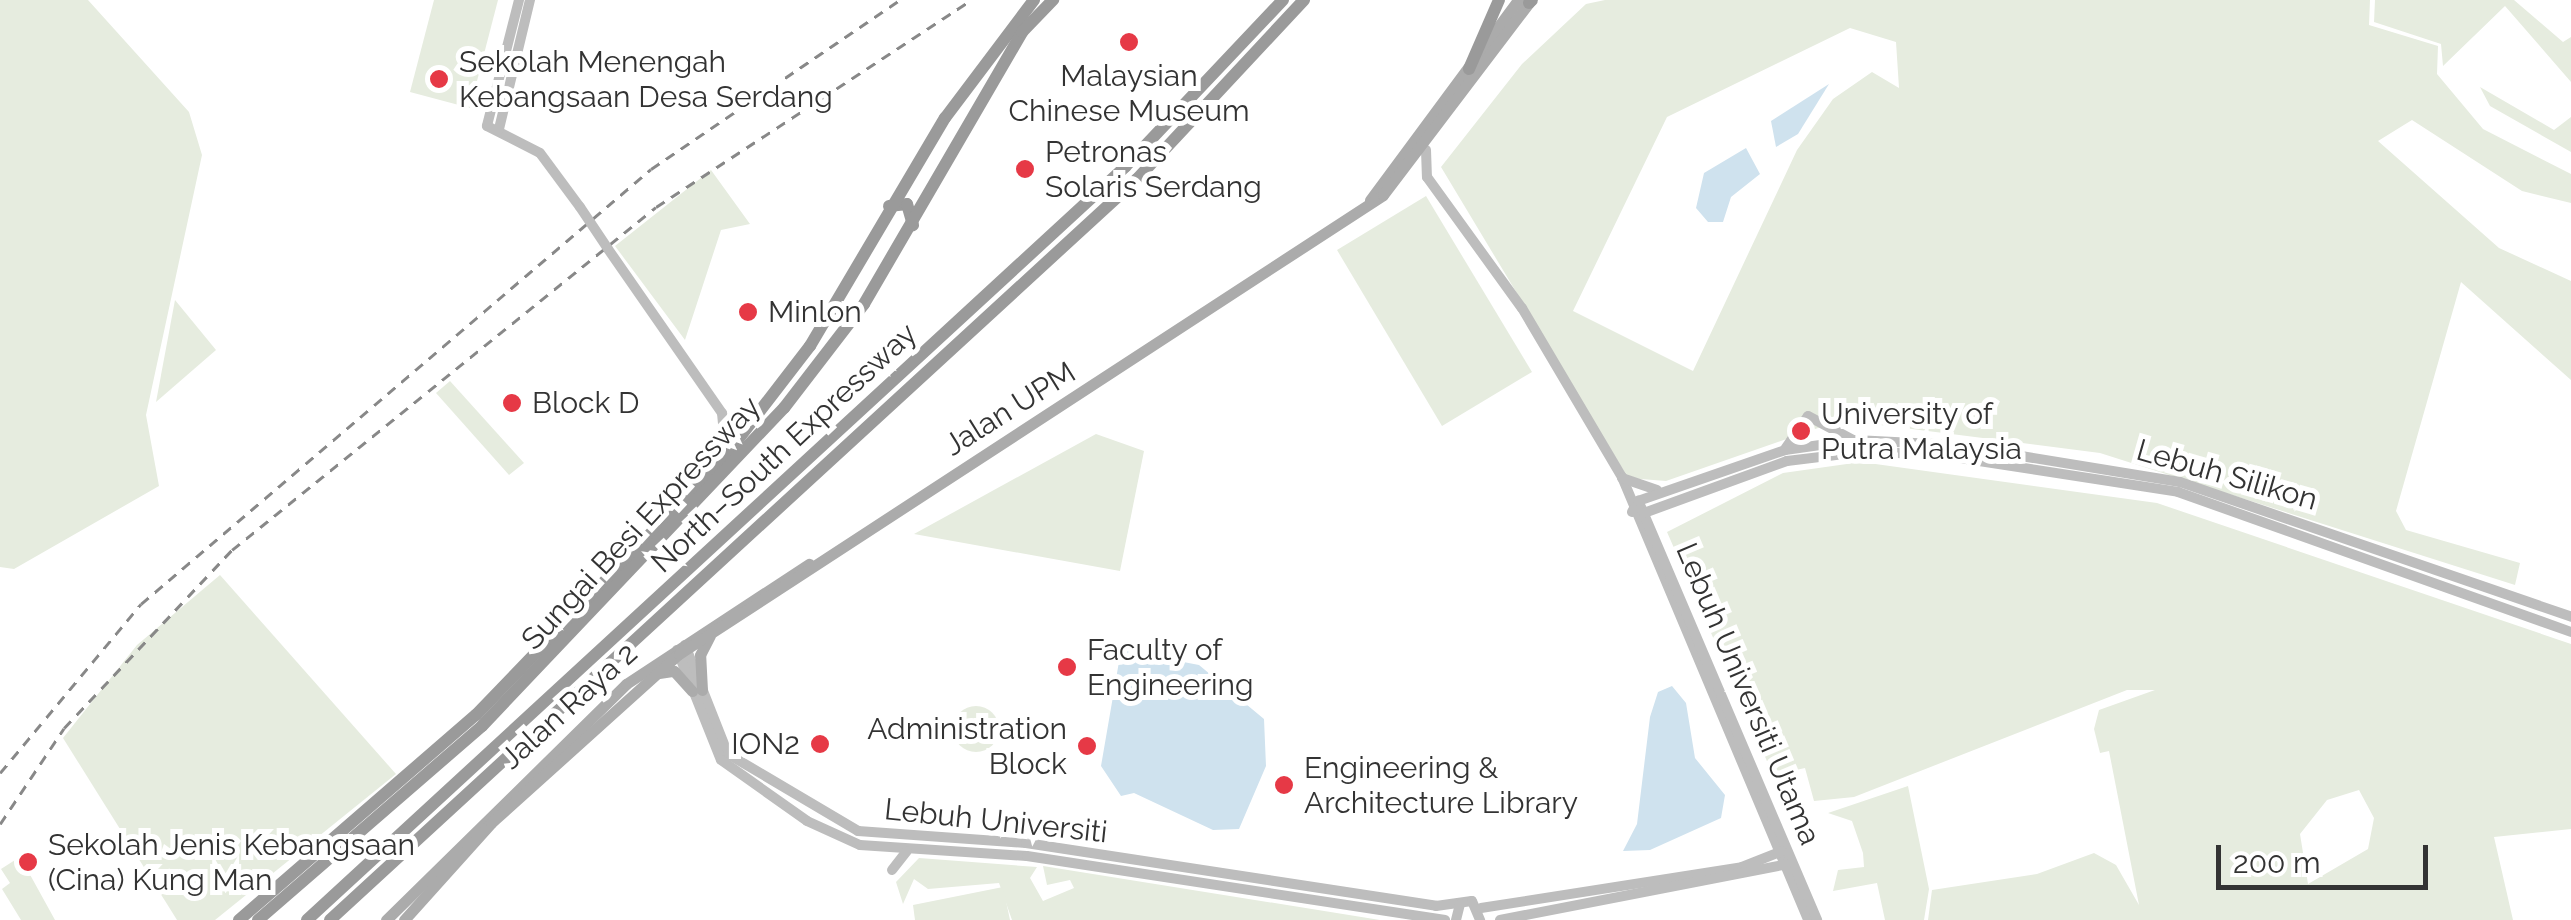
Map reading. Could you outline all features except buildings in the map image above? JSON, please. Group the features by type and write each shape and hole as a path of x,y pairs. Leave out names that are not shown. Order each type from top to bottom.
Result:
{"highway":[{"name":"Sungai Besi Expressway","path":"245,918 476,715 726,454 844,293 889,206 1034,0"},
{"name":"Sungai Besi Expressway","path":"245,918 482,726 688,518 824,358 913,225 1022,32 1053,0"},
{"name":"North–South Expressway","path":"307,920 1125,167 1283,0"},
{"name":"North–South Expressway","path":"330,920 1175,143 1304,0"},
{"path":"1468,69 1500,0"},
{"path":"889,206 907,204 913,225"}],"main road":[{"name":"Jalan UPM","path":"1361,211 1468,69 1528,1"},
{"name":"Jalan UPM","path":"681,648 713,632 813,563 1361,211 1426,150 1528,1"},
{"name":"Jalan Raya 2","path":"386,920 596,710 681,648 813,563"},
{"path":"697,690 700,654 713,632"},
{"name":"Jalan Raya 2","path":"404,920 491,823 681,648"},
{"path":"650,676 674,671 697,690"}],"street":[{"path":"519,0 487,126 500,129 540,153 580,207 722,413 726,454"},
{"path":"500,129 530,0"},
{"name":"Lebuh Universiti Utama","path":"1426,150 1427,177 1522,308 1622,477 1788,863 1818,920"},
{"path":"722,413 753,422"},
{"path":"1784,450 1808,416 1854,440"},
{"name":"Lebuh Silikon","path":"1638,512 1681,489 1784,450 1854,440 1954,445 2180,482 2571,617"},
{"name":"Lebuh Silikon","path":"1638,500 1666,489 1681,489 1824,455 1953,457 2178,492 2571,632"},
{"path":"1622,477 1666,489"},
{"name":"Lebuh Universiti Utama","path":"1628,491 1638,500"},
{"path":"1638,500 1638,512"},
{"name":"Lebuh Universiti Utama","path":"1638,512 1772,836 1783,850"},
{"path":"2438,584 2442,571"},
{"name":"Lebuh Universiti","path":"681,648 729,767 807,821 882,850 1038,851 1445,920"},
{"name":"Lebuh Universiti","path":"697,690 728,754 826,817 888,838 1038,851 1238,880 1460,904 1480,914"},
{"path":"1763,861 1772,836"},
{"path":"882,850 892,870 908,852"},
{"path":"1480,914 1763,861 1783,850"},
{"path":"1500,920 1651,884 1756,874 1788,863"},
{"name":"Lebuh Universiti Utama","path":"1788,863 1808,920"},
{"path":"1756,874 1793,885"},
{"path":"1456,920 1460,904"}],"shaded area":[{"path":"0,0 88,0 189,112 202,155 146,415 159,486 14,569 0,567"},
{"path":"434,0 498,0 470,108 410,92"},
{"path":"1605,0 2370,0 2369,25 2438,46 2437,74 2483,129 2571,174 2571,203 2522,191 2412,120 2378,141 2499,248 2571,281 2571,380 2461,282 2396,511 2406,530 2520,563 2515,585 2100,453 1841,420 1666,481 1628,478 1441,167 1522,64 1586,4","holes":["1850,28 1896,42 1899,88 1872,72 1833,99 1797,150 1693,371 1573,311 1667,117"]},
{"path":"2375,0 2514,0 2563,42 2571,37 2571,82 2505,6 2443,66 2441,44 2374,22"},
{"path":"2480,87 2554,130 2571,117 2571,152 2490,106"},
{"path":"711,170 750,224 721,230 685,340 615,246"},
{"path":"1426,196 1532,372 1442,426 1337,250"},
{"path":"175,300 216,350 156,402"},
{"path":"450,381 524,463 509,475 436,393"},
{"path":"1096,434 1144,451 1120,571 914,534"},
{"path":"1861,462 2157,503 2571,644 2571,829 2494,837 2513,920 1928,920 1932,890 2037,874 2094,853 2116,865 2139,905 2109,751 2100,753 2094,729 2099,710 2155,690 2127,690 1854,797 1814,801 1805,768 1773,775 1667,532 1783,473","holes":["2359,790 2374,818 2368,849 2308,884 2300,834 2327,800"]},
{"path":"220,575 396,774 215,920 177,920 63,738 137,645"},
{"path":"976,706 992,713 999,729 992,745 976,752 960,745 953,729 960,713"},
{"path":"1908,786 1929,889 1924,920 1885,920 1877,883 1833,891 1838,870 1864,867 1852,821 1828,813"},
{"path":"26,853 34,866 28,871 55,920 21,920 2,889 10,883 1,869"},
{"path":"919,858 1037,867 1030,878 1043,901 1074,888 1070,880 1047,885 1043,866 1380,920 1012,920 999,883 928,889 914,879 903,904 896,882"},
{"path":"1003,887 1010,920 915,920 913,905"}],"water":[{"path":"1829,84 1798,134 1776,147 1771,121"},
{"path":"1746,148 1760,174 1731,197 1723,222 1708,222 1696,208 1704,173"},
{"path":"1121,650 1199,665 1264,719 1266,766 1239,829 1213,830 1134,793 1121,796 1101,766"},
{"path":"1672,686 1686,703 1695,758 1725,795 1721,818 1650,850 1623,851 1637,824 1650,717 1658,692"}],"railway":[{"path":"0,773 141,604 651,169 900,0"},
{"path":"0,824 64,728 232,550 656,207 971,0"}],"place":[{"name":"Malaysian Chinese Museum","path":"1129,42"},
{"name":"Sekolah Menengah Kebangsaan Desa Serdang","path":"439,79"},
{"name":"Petronas Solaris Serdang","path":"1025,169"},
{"name":"Minlon","path":"748,312"},
{"name":"Block D","path":"512,403"},
{"name":"University of Putra Malaysia","path":"1801,431"},
{"name":"Faculty of Engineering","path":"1067,667"},
{"name":"ION2","path":"820,744"},
{"name":"Administration Block","path":"1087,746"},
{"name":"Engineering & Architecture Library","path":"1284,785"},
{"name":"Sekolah Jenis Kebangsaan (Cina) Kung Man","path":"28,862"}]}
